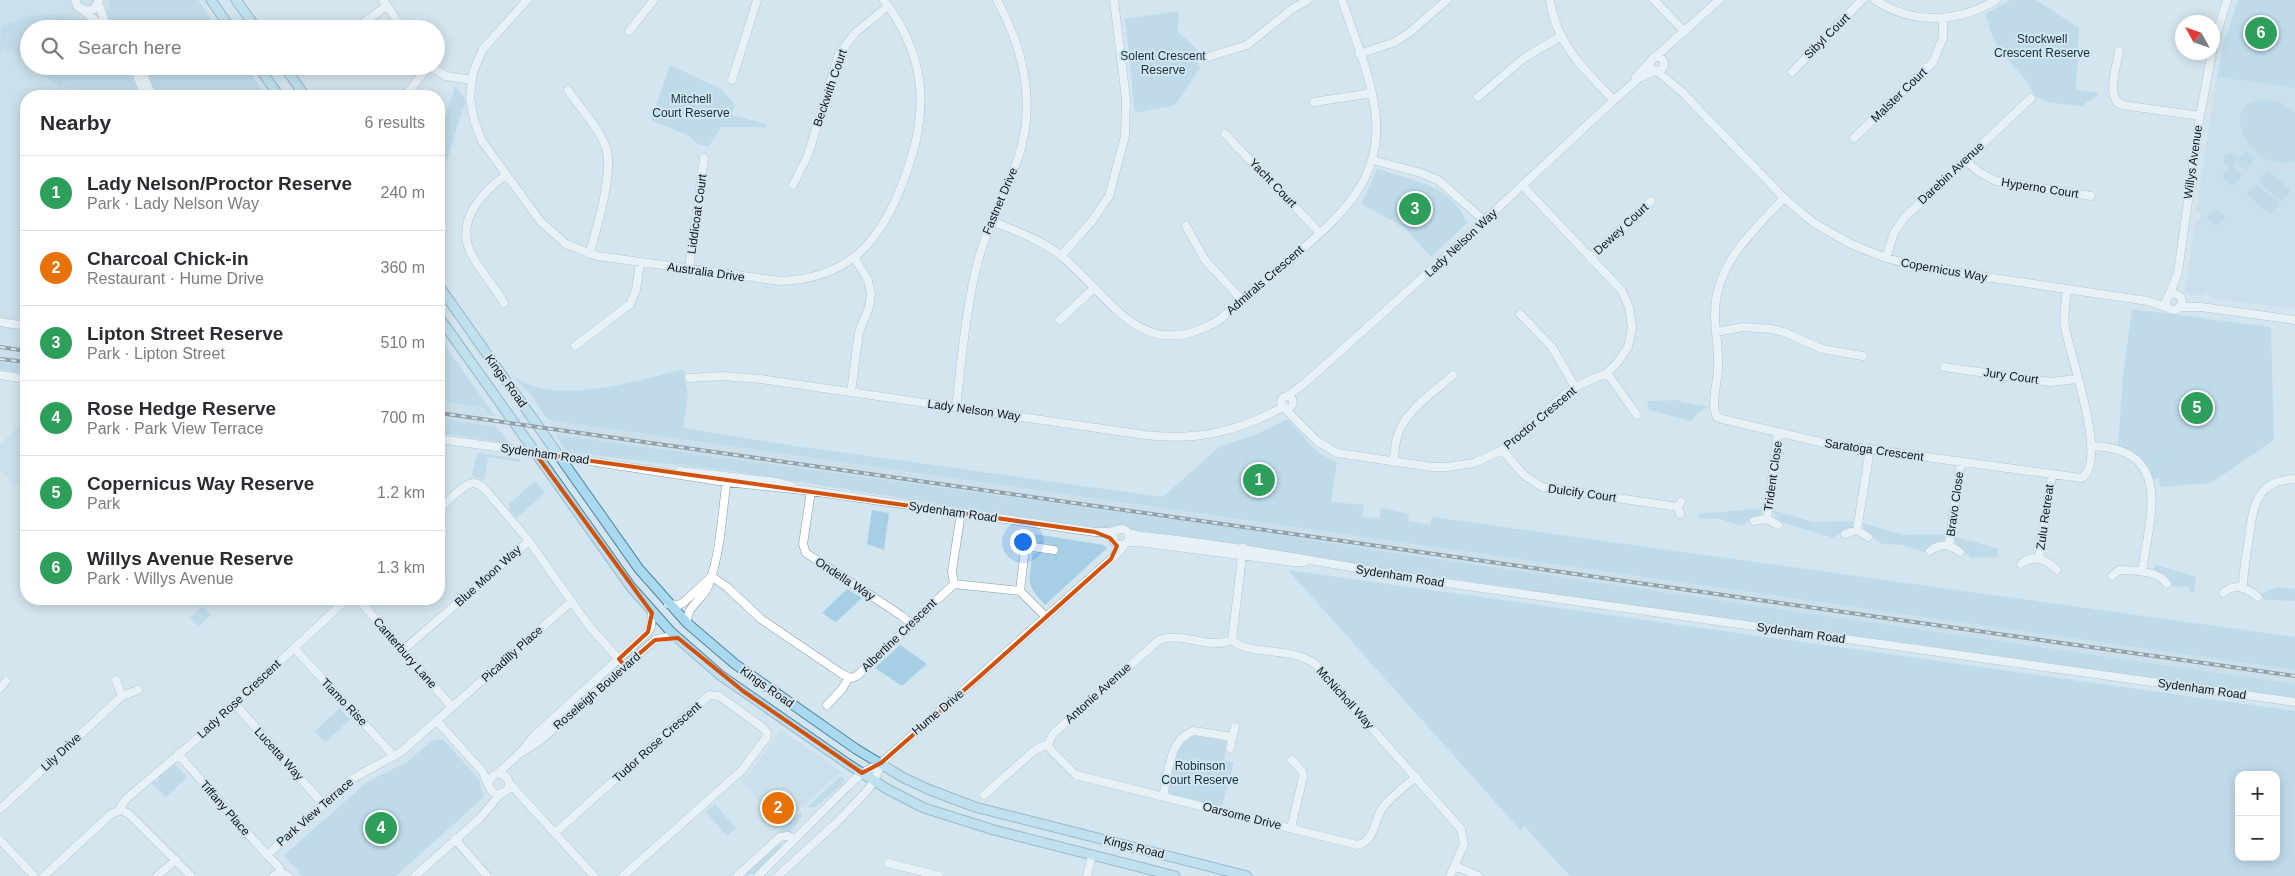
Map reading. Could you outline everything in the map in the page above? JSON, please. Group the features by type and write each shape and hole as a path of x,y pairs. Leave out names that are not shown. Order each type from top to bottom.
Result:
{"main road":[{"path":"236,0 250,20"},
{"path":"212,2 225,20"},
{"path":"264,75 275,90"},
{"path":"290,75 301,90"},
{"name":"Kings Road","path":"445,294 622,544 668,604 687,623 741,668 856,749 914,783 975,807 1247,876"},
{"name":"Kings Road","path":"445,325 618,569 652,612 678,638 743,691 874,781 907,800 942,814 1176,876"}],"street":[{"path":"75,0 78,7 96,20"},
{"name":"Australia Drive","path":"527,0 488,42 476,64 472,80 471,106 482,141 536,216 552,234 566,244 589,254 640,263 767,280 788,281 822,274 854,257 874,238 892,210 914,152 921,121 921,95 915,60 905,34 886,3"},
{"path":"629,31 654,0"},
{"path":"732,80 757,0"},
{"name":"Fastnet Drive","path":"956,407 976,271 992,221 1018,160 1024,137 1025,73 1020,52 1009,22 997,0"},
{"path":"1061,256 1092,220 1108,196 1125,136 1126,99 1114,0"},
{"path":"1208,57 1247,44 1292,9 1308,0"},
{"name":"Admirals Crescent","path":"992,221 1036,240 1061,256 1116,312 1131,324 1162,334 1188,333 1205,328 1219,320 1350,205 1362,184 1372,160 1376,128 1372,93 1342,0"},
{"path":"1360,54 1396,42 1446,0"},
{"path":"1550,0 1555,23 1571,54 1614,100"},
{"path":"1654,0 1685,32"},
{"name":"Lady Nelson Way","path":"1614,100 1627,83 1720,0"},
{"name":"Sibyl Court","path":"1792,72 1862,0"},
{"path":"1875,0 1903,14 1923,18 1943,18 1970,13 1996,0"},
{"name":"Willys Avenue","path":"2220,24 2227,0"},
{"path":"83,10 90,10 99,1 104,20"},
{"path":"365,20 385,3 397,20"},
{"name":"Beckwith Court","path":"793,185 808,155 839,54 855,33 886,3"},
{"name":"Malster Court","path":"1854,138 1932,62 1943,38 1943,18"},
{"path":"1478,98 1524,58 1561,36"},
{"name":"Lady Nelson Way","path":"1664,63 1677,40"},
{"path":"2119,52 2112,94 2116,102 2122,105 2200,116"},
{"path":"1658,57 1664,63 1661,70 1656,71 1651,68 1652,60 1658,57"},
{"name":"Willys Avenue","path":"2180,298 2178,272 2200,116 2210,60"},
{"name":"Copernicus Way","path":"1664,63 1682,92"},
{"name":"Lady Nelson Way","path":"689,378 745,377 1146,435 1181,438 1217,434 1257,419 1284,403 1614,100 1639,78 1656,71"},
{"name":"Copernicus Way","path":"1656,71 1682,92 1784,198 1825,230 1851,244 1886,258 1937,271 2148,301 2168,308"},
{"path":"137,75 143,90"},
{"path":"145,75 150,90"},
{"path":"410,90 422,75"},
{"path":"444,75 472,80"},
{"path":"568,90 602,140 607,151 608,166 601,210 589,254"},
{"path":"1314,102 1372,93"},
{"name":"Darebin Avenue","path":"1886,258 1894,233 1904,218 2031,98"},
{"name":"Yacht Court","path":"1225,134 1320,233"},
{"name":"Liddicoat Court","path":"689,269 704,158"},
{"path":"1372,160 1429,176 1447,186 1483,222"},
{"name":"Hyperno Court","path":"1965,160 1979,172 1996,181 2092,195"},
{"path":"504,303 471,253 466,234 475,204 491,186 506,175"},
{"name":"Proctor Crescent","path":"1284,403 1319,443 1337,454 1447,467 1474,463 1502,450 1575,387 1607,373 1628,347 1632,327 1629,307 1622,291 1522,185"},
{"name":"Saratoga Crescent","path":"1784,198 1742,243 1728,264 1718,289 1716,300 1718,369 1714,409 1717,417 1824,443 2052,475 2076,478 2085,476 2089,468 2092,446 2065,326 2067,289"},
{"name":"Dewey Court","path":"1590,258 1651,201"},
{"path":"1186,226 1205,260 1242,300"},
{"path":"851,392 860,332 869,307 871,294 868,280 854,257"},
{"path":"575,346 601,324 621,313 630,304 636,290 640,263"},
{"name":"Willys Avenue","path":"2168,297 2178,272"},
{"path":"1060,320 1094,288"},
{"path":"2201,307 2176,295 2168,297 2166,302 2168,308 2175,310 2180,307 2201,307 2295,320"},
{"name":"Copernicus Way","path":"2148,301 2168,297"},
{"path":"2180,298 2180,307"},
{"path":"1520,314 1552,347 1575,387"},
{"path":"0,322 20,325"},
{"path":"1716,332 1744,327 1771,329 1784,332 1822,349 1863,356"},
{"name":"Jury Court","path":"1944,367 2050,382 2078,379"},
{"path":"1607,373 1637,416"},
{"path":"0,375 20,378"},
{"path":"1393,462 1398,434 1403,423 1411,412 1452,375"},
{"name":"Lady Nelson Way","path":"1293,402 1305,383"},
{"path":"1284,403 1291,398 1305,429"},
{"name":"Trident Close","path":"1767,520 1778,432"},
{"name":"Sydenham Road","path":"445,440 727,479 777,482 811,491 1095,532 1118,530"},
{"path":"2092,446 2113,447 2130,454 2140,464 2149,478 2152,496 2142,572"},
{"path":"1857,530 1870,449"},
{"name":"Dulcify Court","path":"1502,450 1524,475 1542,487 1679,507"},
{"name":"Bravo Close","path":"1949,545 1961,462"},
{"name":"Zulu Retreat","path":"2039,558 2052,475"},
{"path":"687,623 688,613 705,592 711,576 718,543 727,479"},
{"path":"2243,587 2252,514 2257,498 2270,485 2285,479 2295,479"},
{"path":"445,504 460,490 474,483 487,491 529,541 572,601 625,666"},
{"name":"Ondella Way","path":"811,491 803,544 806,553 902,616 910,624"},
{"path":"961,513 952,571 954,584 1020,591 1046,618"},
{"name":"Trident Close","path":"1754,521 1767,520 1778,525"},
{"path":"1111,559 1117,548 1114,534 1122,529 1128,533 1127,542 1121,545 1116,542"},
{"path":"1844,534 1857,530 1868,537"},
{"name":"Sydenham Road","path":"1095,532 1116,542"},
{"name":"Sydenham Road","path":"1128,533 1243,551 1293,562 1308,561 1439,582 2295,702"},
{"name":"Blue Moon Way","path":"402,652 529,541"},
{"path":"1020,591 1026,542 1054,550"},
{"name":"Sydenham Road","path":"1127,542 1243,551"},
{"name":"Hume Drive","path":"778,876 836,823 874,781 880,764 1046,618 1127,542"},
{"name":"Bravo Close","path":"1930,551 1936,547 1949,545 1960,552"},
{"path":"1232,640 1243,551"},
{"name":"Zulu Retreat","path":"2021,564 2031,559 2039,558 2049,562 2057,570"},
{"path":"2112,576 2119,570 2142,572 2161,577 2168,584"},
{"path":"668,604 679,605 684,602 711,576"},
{"name":"Albertine Crescent","path":"711,576 727,587 761,618 848,678 857,676 954,584"},
{"path":"2223,593 2232,588 2243,587 2258,597"},
{"name":"Picadilly Place","path":"452,707 572,601"},
{"name":"Lady Rose Crescent","path":"44,876 114,812 121,810 124,800 234,704 341,605"},
{"name":"Canterbury Lane","path":"363,605 394,639 402,652 452,707"},
{"name":"Roseleigh Boulevard","path":"496,775 509,765 535,735 648,632 651,626 652,612"},
{"name":"Roseleigh Boulevard","path":"520,753 541,740 655,640 667,636 678,638"},
{"name":"Antonie Avenue","path":"984,795 1035,750 1048,744 1053,734 1159,640 1171,637 1224,643 1232,640"},
{"name":"McNicholl Way","path":"1232,640 1241,646 1293,654 1308,660 1458,823 1464,834 1464,844 1450,876"},
{"name":"Tiamo Rise","path":"294,648 394,756"},
{"path":"826,705 842,689 848,678"},
{"path":"116,680 122,696"},
{"path":"0,688 6,681"},
{"name":"Lily Drive","path":"0,809 122,696 138,690"},
{"name":"Tudor Rose Crescent","path":"555,833 709,695 719,696 762,727 767,732 766,738 747,765 623,876"},
{"name":"Lucetta Way","path":"234,704 323,804"},
{"name":"Park View Terrace","path":"266,855 355,776 401,752 452,707"},
{"path":"437,720 482,771 495,793 518,793"},
{"path":"1230,748 1235,727"},
{"path":"1163,796 1174,749 1185,736 1194,732 1232,737"},
{"name":"Oarsome Drive","path":"1048,744 1056,756 1076,775 1352,845 1361,844 1371,835 1383,807 1416,777"},
{"name":"Tiffany Place","path":"178,754 273,862 280,875"},
{"path":"1291,828 1303,777 1302,771 1292,760"},
{"path":"758,876 862,773 880,764"},
{"path":"415,876 503,793 508,780 509,765"},
{"path":"482,771 496,775 503,774 594,876"},
{"path":"490,806 490,780 496,775"},
{"path":"121,810 191,876"},
{"path":"737,876 780,837 788,836 795,838"},
{"path":"0,840 34,876"},
{"path":"455,840 487,876"},
{"path":"1087,876 1092,855"},
{"path":"157,876 176,860"},
{"path":"888,863 939,876"},
{"path":"1455,866 1478,876"}],"highlighted area":[{"path":"535,453 1095,532 1110,538 1117,546 1111,559 978,678 881,763 862,773 743,691 678,638 655,640 625,666 619,659 648,632 652,613"}],"shaded area":[{"path":"0,0 198,0 212,20 20,20 20,75 252,75 263,90 20,90 20,364 0,362"},
{"path":"2217,77 2295,88 2295,309 2212,298 2205,292 2201,296 2185,293 2195,223 2201,216 2196,211"},
{"path":"445,349 489,415 487,423 496,424 496,427 445,419"},
{"path":"554,421 2295,670 2295,684 1388,552 1246,529 556,435 550,423"},
{"path":"20,425 20,481 15,486 0,470 0,444"},
{"path":"781,730 841,772 782,825 741,781 748,775"}],"green space":[{"path":"109,0 198,0 212,20 108,20 104,14 108,12"},
{"name":"Stockwell Crescent Reserve","path":"2010,0 2036,0 2079,28 2076,90 2099,93 2083,107 2047,102 2035,96 2028,83 2000,50 1991,33 1985,14"},
{"path":"2238,0 2295,0 2295,88 2217,77 2223,47"},
{"name":"Solent Crescent Reserve","path":"1176,11 1179,14 1178,32 1198,50 1196,57 1200,68 1175,105 1135,113 1125,19"},
{"path":"67,14 83,20 20,20 20,56 11,48 8,51 3,48 0,52 1,26 29,16"},
{"name":"Mitchell Court Reserve","path":"670,65 721,89 735,105 732,115 766,124 766,127 721,127 709,146 699,145 687,135 653,121 651,119"},
{"path":"44,75 129,75 136,90 83,90 62,87 61,90 57,90 59,86"},
{"path":"148,75 252,75 263,90 153,90"},
{"path":"455,86 466,100 445,165 445,118"},
{"path":"2262,99 2280,102 2295,112 2295,161 2280,163 2265,158 2253,150 2245,138 2240,125 2241,113 2248,104"},
{"path":"2247,151 2256,158 2246,170 2236,162 2233,166 2242,174 2233,186 2222,176 2230,167 2224,163 2224,158 2227,154 2232,153 2236,156 2237,162"},
{"path":"1377,169 1417,181 1441,192 1461,210 1467,223 1431,257 1404,227 1361,204"},
{"path":"2267,170 2291,190 2281,201 2257,181"},
{"path":"2256,183 2280,203 2270,214 2246,194"},
{"path":"2215,208 2225,217 2217,226 2206,218"},
{"path":"2132,309 2271,327 2274,440 2211,483 2160,487 2159,477 2153,480 2140,458 2118,445 2123,376"},
{"path":"445,345 495,416 489,415 485,408 445,402"},
{"path":"0,362 20,364 20,373 0,370"},
{"path":"684,369 688,396 683,428 796,446 1163,497 1220,446 1256,435 1288,420 1315,449 1337,462 1331,502 1364,505 1362,516 1379,519 1381,508 1409,514 1408,521 1430,525 1432,517 2295,637 2295,670 554,421 547,419 532,396 511,374 527,384 548,390 571,391 620,385"},
{"path":"1675,400 1707,406 1707,408 1700,411 1691,421 1649,410 1647,401"},
{"path":"445,419 496,427 510,444 445,434"},
{"path":"556,435 1246,529 1388,552 2295,684 2295,700 1140,534 1126,527 1110,531 729,471 566,452"},
{"path":"477,454 521,459 520,462 488,457 485,478 482,480 472,475"},
{"path":"535,481 545,493 516,518 509,510 511,507 509,504"},
{"path":"1765,508 1760,515 1752,518 1742,526 1720,519 1700,518 1697,514"},
{"path":"872,510 889,513 884,550 867,544"},
{"path":"1772,510 1813,522 1855,521 1855,524 1833,538 1778,521"},
{"path":"1862,523 1904,535 1947,534 1945,539 1933,544 1924,552 1903,545 1882,544 1865,531"},
{"path":"1035,534 1103,545 1107,548 1045,605 1034,591 1030,582 1033,553 1038,553 1040,544 1034,541"},
{"path":"1954,536 1998,549 1998,557 1971,558 1955,543"},
{"path":"2154,564 2196,577 2194,593 2190,593 2189,587 2172,586 2166,575 2154,572"},
{"path":"1288,570 2295,711 2295,876 1570,876 1524,826 1521,831"},
{"path":"2276,587 2295,589 2295,601 2265,600 2261,594"},
{"path":"847,589 862,598 836,622 822,613"},
{"path":"203,606 211,615 199,626 190,618"},
{"path":"900,645 927,664 902,686 875,668"},
{"path":"340,708 350,720 325,743 315,731"},
{"name":"Robinson Court Reserve","path":"1195,734 1225,739 1227,742 1224,760 1234,763 1221,809 1170,795 1168,791 1177,749"},
{"path":"443,739 479,779 484,797 396,876 302,876 284,855 367,782 407,762 431,741"},
{"path":"173,762 187,777 166,797 150,782 159,780 157,776"},
{"path":"841,776 845,780 841,781 843,783 816,807 807,807"},
{"path":"715,804 736,828 727,836 706,812"},
{"path":"801,812 802,816 792,831 777,837 774,835"},
{"path":"781,840 784,840 761,869 741,876"}],"railway":[{"path":"0,347 20,350"},
{"path":"0,359 20,361"},
{"path":"445,414 2295,676"}],"place":[{"name":"Willys Avenue Reserve","path":"2261,33"},
{"name":"Lipton Street Reserve","path":"1415,209"},
{"name":"Copernicus Way Reserve","path":"2197,408"},
{"name":"Lady Nelson/Proctor Reserve","path":"1259,480"},
{"name":"Charcoal Chick-in","path":"778,808"},
{"name":"Rose Hedge Reserve","path":"381,828"}]}
